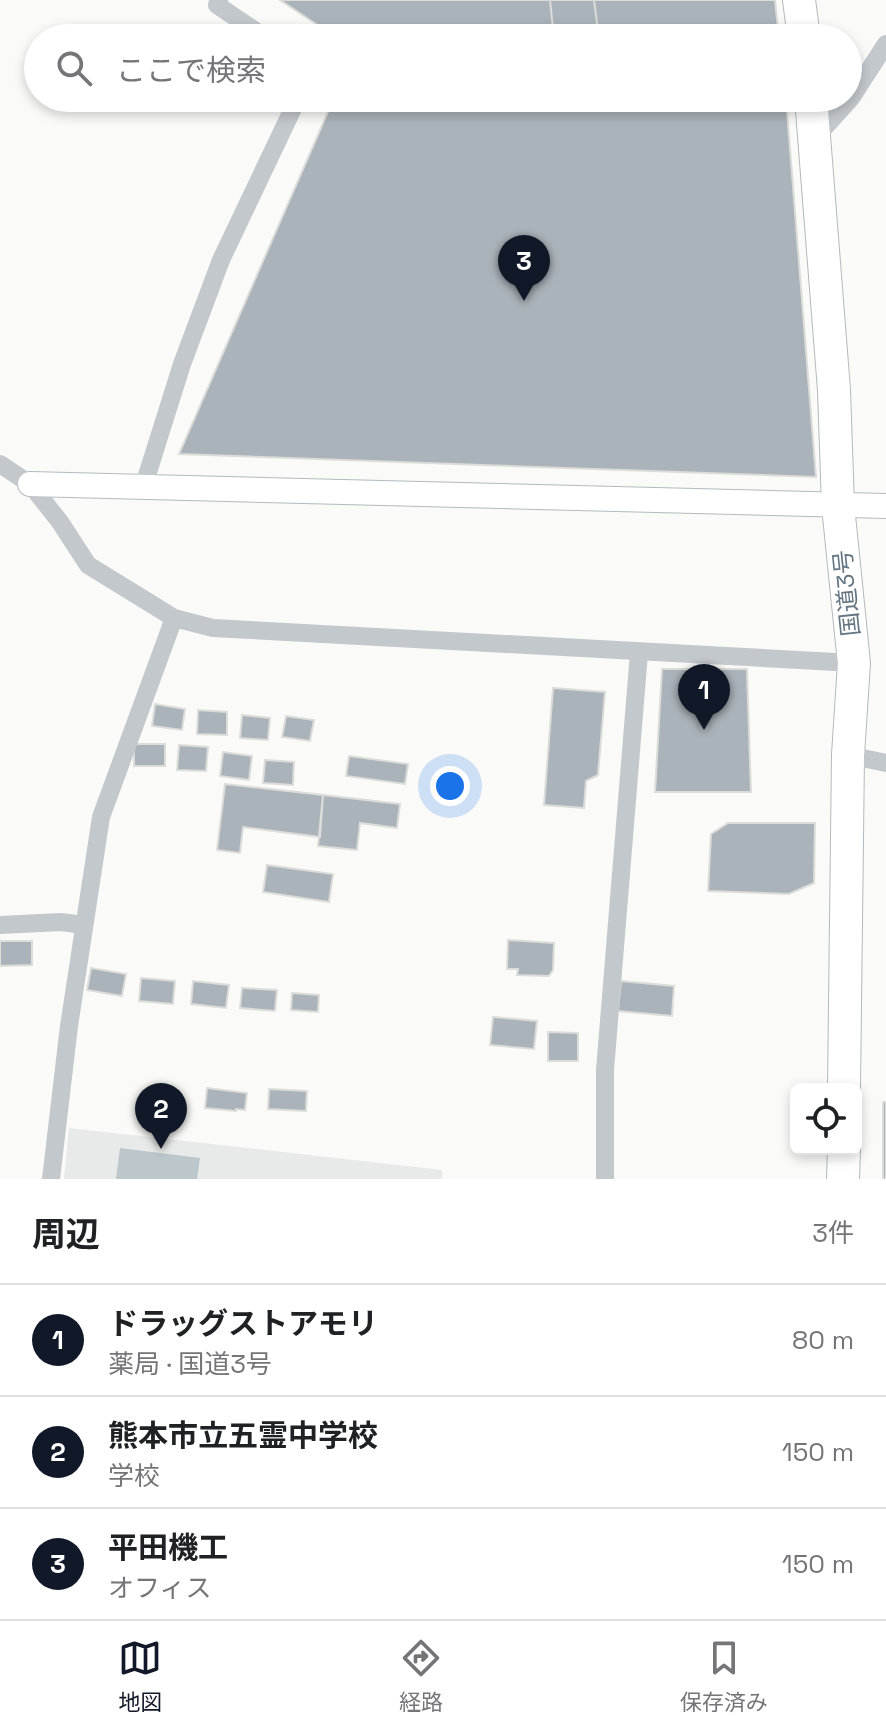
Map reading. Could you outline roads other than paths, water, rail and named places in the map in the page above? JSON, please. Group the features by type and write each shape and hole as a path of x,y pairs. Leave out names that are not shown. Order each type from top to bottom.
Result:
{"highway":[{"path":"799,0 802,24"},
{"name":"国道3号","path":"813,112 834,390 838,506 854,663 848,755 844,1083"},
{"path":"843,1179 844,1155"}],"street":[{"path":"219,0 217,5 245,24"},
{"path":"862,81 886,44"},
{"path":"143,488 182,364 221,260 291,112"},
{"path":"816,137 838,112"},
{"path":"0,464 30,484 88,565 174,618 213,628 854,663"},
{"path":"30,484 886,506"},
{"path":"51,1179 101,817 174,618"},
{"path":"605,1179 605,1070 639,653"},
{"path":"848,755 886,763"},
{"path":"0,925 61,922 84,925"}],"place":[{"name":"平田機工","path":"524,301"},
{"name":"ドラッグストアモリ","path":"704,730"},
{"name":"熊本市立五霊中学校","path":"161,1149"}]}
